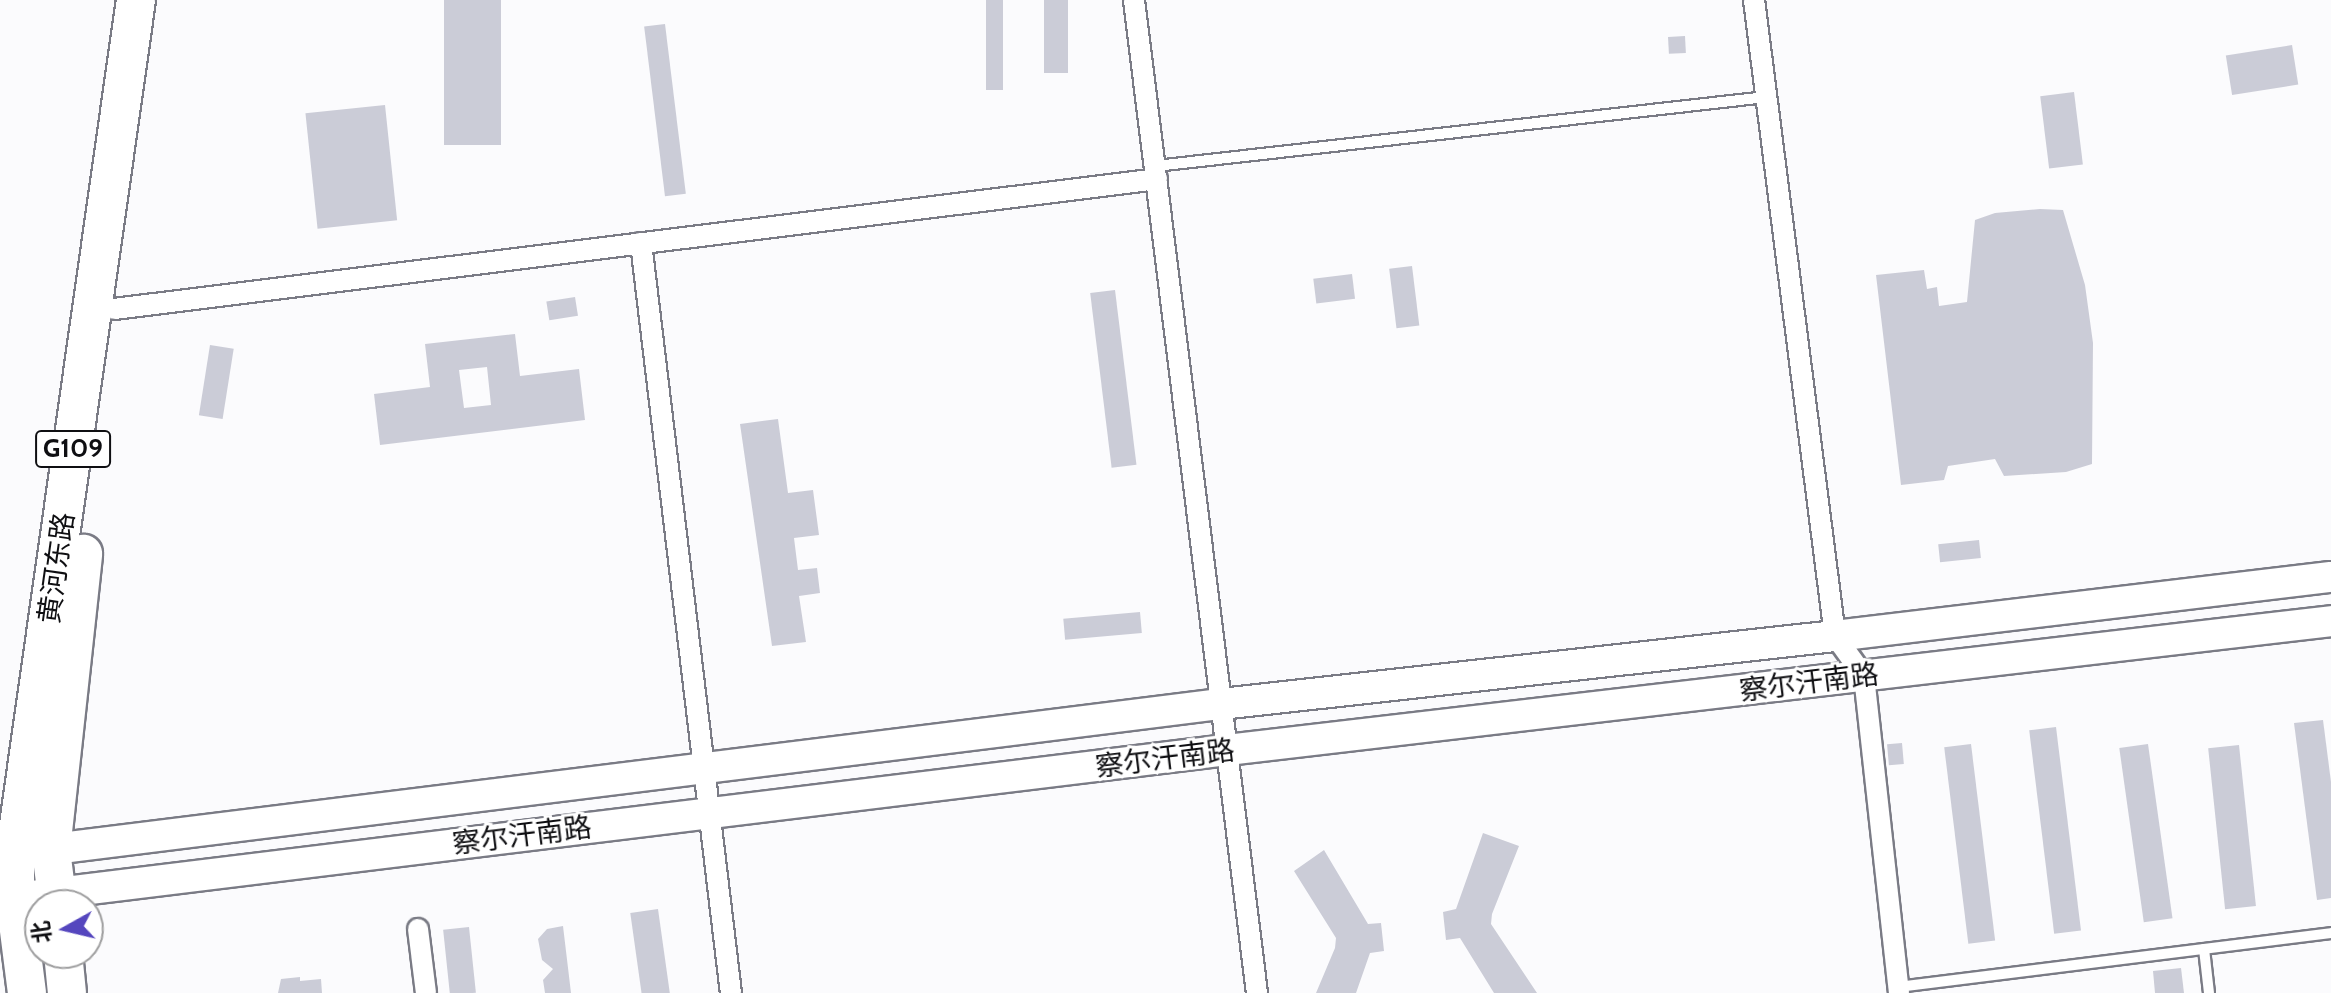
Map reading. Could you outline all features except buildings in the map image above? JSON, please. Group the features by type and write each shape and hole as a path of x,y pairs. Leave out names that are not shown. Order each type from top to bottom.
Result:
{"highway":[{"name":"黄河东路","path":"50,889 22,853 136,0"},
{"name":"黄河东路","path":"7,900 22,853 94,444 158,0"},
{"name":"G109","path":"7,900 27,993"},
{"path":"65,969 67,993"}],"main road":[{"name":"察尔汗南路","path":"22,853 1221,704 2331,577"},
{"name":"察尔汗南路","path":"104,891 187,876 1227,750 2331,621"},
{"path":"183,835 187,876"}],"street":[{"path":"1134,0 1257,993"},
{"path":"1754,0 1835,636 1864,676 1898,990"},
{"path":"114,309 641,243 1156,172"},
{"path":"641,243 731,993"},
{"path":"418,929 426,993"}],"lane":[{"path":"1156,172 1766,97"},
{"path":"1898,990 2331,933"},
{"path":"2204,949 2209,993"}]}
